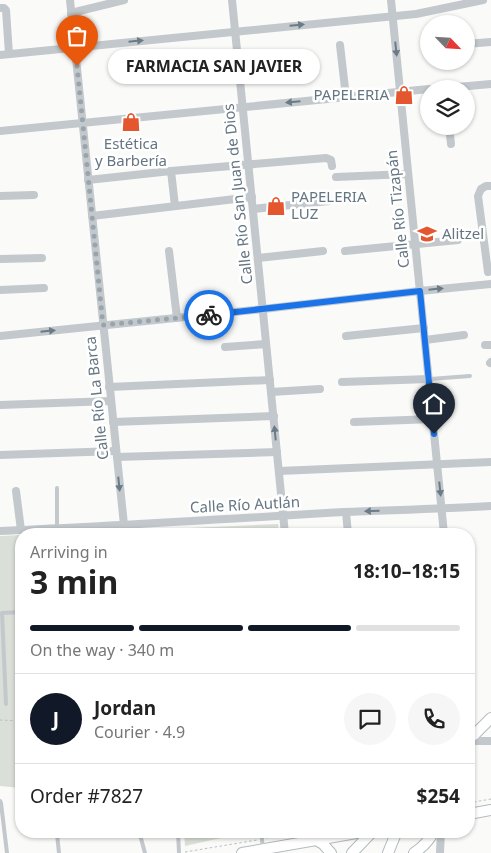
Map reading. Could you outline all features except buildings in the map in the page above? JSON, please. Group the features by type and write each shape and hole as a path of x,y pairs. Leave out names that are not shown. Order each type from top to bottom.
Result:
{"main road":[{"path":"475,736 491,718"},
{"path":"475,813 491,810"},
{"path":"242,853 262,847 277,850 310,838"},
{"path":"318,838 331,853"},
{"path":"352,853 366,838"},
{"path":"388,853 394,838"},
{"path":"414,853 430,838"}],"street":[{"name":"Calle Río La Barca","path":"70,0 124,526"},
{"path":"71,14 124,0"},
{"name":"Calle Río San Juan de Dios","path":"232,0 285,528"},
{"name":"Calle Río Tizapán","path":"391,0 444,528"},
{"path":"0,55 416,14 483,0"},
{"path":"0,8 6,10 9,54"},
{"path":"475,43 491,42"},
{"path":"340,45 346,97"},
{"path":"475,85 491,84"},
{"path":"0,131 420,90"},
{"path":"450,135 451,144"},
{"path":"88,180 328,158 331,160 332,166"},
{"path":"171,171 175,206"},
{"path":"336,177 408,174"},
{"path":"488,272 478,196 481,189 491,186"},
{"path":"0,196 34,195"},
{"path":"92,216 252,196"},
{"path":"253,209 329,201"},
{"path":"345,251 458,240"},
{"path":"169,251 177,318"},
{"path":"258,258 323,251"},
{"path":"0,260 42,258"},
{"path":"0,336 491,284"},
{"path":"0,290 44,288"},
{"path":"346,336 424,328"},
{"path":"425,340 464,335"},
{"path":"225,347 266,344"},
{"path":"342,382 429,379"},
{"path":"110,387 270,380"},
{"path":"271,392 320,389"},
{"path":"0,405 111,402"},
{"path":"113,422 274,416"},
{"path":"354,422 433,419"},
{"path":"0,456 277,452"},
{"path":"279,471 491,462"},
{"path":"16,491 21,528"},
{"name":"Calle Río Autlán","path":"97,528 346,512 491,506"},
{"path":"346,512 347,528"},
{"name":"Calle Río Autlán","path":"0,531 15,530"},
{"path":"475,740 491,741"},
{"path":"440,853 441,838"}],"lane":[{"path":"429,379 470,376"},
{"path":"57,488 57,528"},
{"path":"6,704 2,613 15,612"},
{"path":"0,801 7,853"},
{"path":"57,838 59,853"},
{"path":"142,838 145,853"},
{"path":"179,838 180,853"}],"path":[{"path":"0,720 15,721"},
{"path":"475,802 491,799"},
{"path":"180,853 262,847 286,838"}],"shaded area":[{"path":"278,524 278,528 190,528"},
{"path":"15,535 15,787 0,786 0,536"},
{"path":"184,838 221,838 185,846"}],"way so far":[{"path":"77,66 103,325 209,315"}],"place":[{"name":"FARMACIA SAN JAVIER","path":"77,66"},
{"name":"PAPELERIA","path":"404,95"},
{"name":"Estética y Barbería","path":"131,122"},
{"name":"PAPELERIA LUZ","path":"276,206"},
{"name":"Alitzel","path":"427,234"}],"route":[{"path":"209,315 420,291 434,434"}]}
